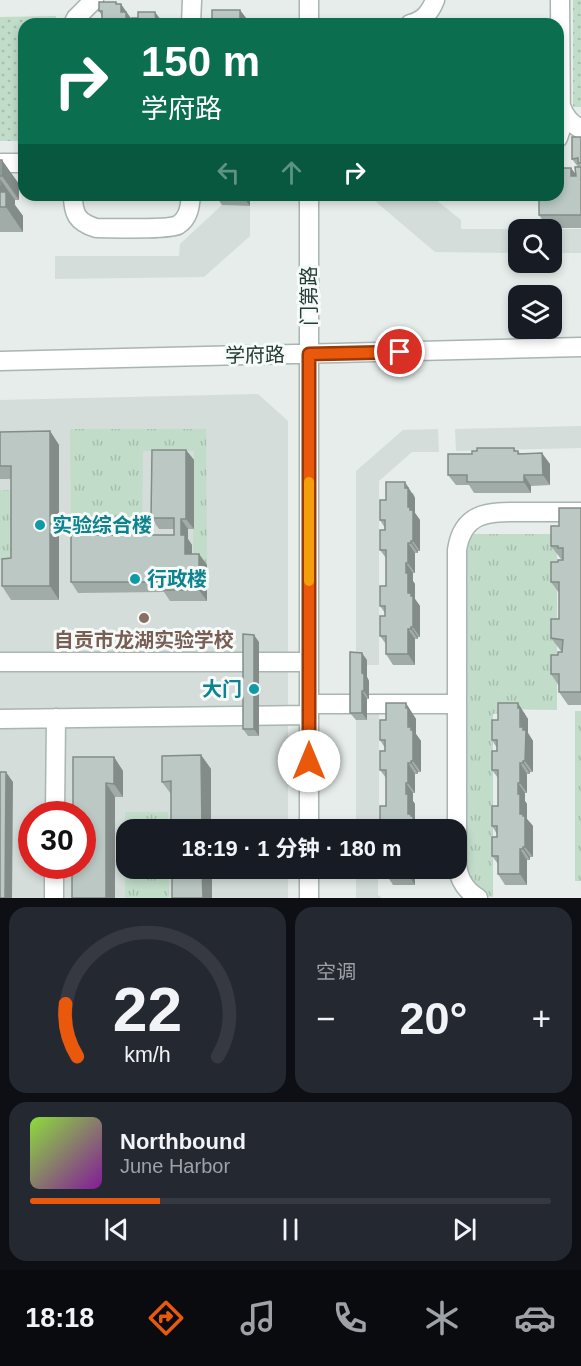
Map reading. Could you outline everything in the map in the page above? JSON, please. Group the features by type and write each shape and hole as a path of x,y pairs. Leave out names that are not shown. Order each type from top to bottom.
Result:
{"street":[{"path":"76,18 94,0"},
{"path":"191,18 192,0"},
{"path":"309,0 309,18"},
{"path":"424,18 431,10 435,0"},
{"path":"435,0 436,18"},
{"path":"560,0 560,18"},
{"path":"564,111 571,123 581,129"},
{"path":"564,135 581,129"},
{"path":"0,164 18,163"},
{"path":"73,201 75,214 82,222 96,228 107,228 163,227 178,224 188,214 190,201"},
{"name":"门第路","path":"309,201 309,819"},
{"name":"学府路","path":"0,361 581,347"},
{"path":"478,898 462,884 457,865 458,540 467,524 474,518 490,512 581,512"},
{"path":"0,662 309,662"},
{"path":"0,718 457,704"},
{"path":"55,801 56,718"},
{"path":"54,879 54,898"},
{"path":"309,879 309,898"}],"shaded area":[{"path":"375,201 437,201 461,220 461,229 508,229 508,253 435,252"},
{"path":"222,205 250,206 250,236 204,277 55,279 55,256 179,256 180,244"},
{"path":"562,229 581,229 581,253 562,253"},
{"name":"自贡市龙湖实验学校","path":"258,394 288,421 288,819 116,819 116,879 288,879 288,898 0,898 0,400"},
{"path":"581,426 581,448 456,451 455,429"},
{"path":"438,429 439,452 412,452 379,481 379,665 367,665 367,660 356,660 356,471 403,430"},
{"path":"367,713 379,713 379,819 356,819 356,720 366,720"},
{"path":"356,879 378,879 378,895 382,898 356,898"}],"green space":[{"path":"573,0 581,0 581,107 573,107"},
{"path":"56,16 56,18 18,18 18,141 0,141 0,17"},
{"path":"70,429 206,429 207,565 193,565 194,451 143,451 142,528 71,528"},
{"path":"0,490 12,490 12,560 0,560"},
{"path":"467,534 557,534 557,710 501,709 501,713 493,714 493,897 484,896 467,877 467,819 464,819 465,539"},
{"path":"575,711 581,711 581,881 575,881"},
{"path":"125,812 168,812 168,819 125,819"},
{"path":"125,879 169,879 169,898 125,898"}],"building":[{"path":"99,2 116,2 116,4 121,4 121,12 126,12 126,18 102,18 102,11 99,11"},
{"path":"212,10 240,10 240,18 212,18"},
{"path":"138,12 155,12 156,18 138,18"},
{"path":"572,137 581,137 581,163 578,163 578,158 572,159"},
{"path":"0,160 2,160 2,176 0,176"},
{"path":"575,167 581,167 581,215 539,215 539,201 564,201 564,168 571,168 571,176 576,176"},
{"path":"0,186 1,192 6,192 6,207 0,207"},
{"name":"实验综合楼","path":"50,431 50,586 2,586 2,559 11,558 11,466 0,466 0,432"},
{"path":"477,448 514,448 518,454 542,453 543,475 524,475 524,482 467,482 467,475 448,475 448,454 472,454 472,451 477,451"},
{"path":"152,450 186,450 186,519 181,519 181,535 185,535 185,554 199,554 199,590 163,590 163,582 71,582 71,535 174,535 174,518 151,518"},
{"path":"386,482 405,482 405,488 408,488 408,507 413,510 413,541 408,543 408,563 406,563 408,593 413,596 413,627 408,629 408,654 386,654 386,636 380,636 380,616 385,616 385,606 380,606 380,586 386,586 386,550 380,550 380,530 385,530 385,520 380,520 380,500 386,500"},
{"path":"559,508 581,508 581,692 559,692 559,674 551,674 551,655 558,655 558,652 562,652 563,640 551,638 551,619 559,619 559,582 551,582 551,562 563,560 563,548 551,546 551,526 559,526"},
{"path":"243,634 254,635 254,729 243,729"},
{"path":"350,652 362,653 364,691 362,691 362,713 350,713"},
{"path":"386,703 406,703 408,727 413,730 413,761 408,763 406,794 408,794 408,814 413,816 413,819 380,819 380,806 386,806 386,770 380,770 380,751 385,751 385,740 380,740 380,720 386,720"},
{"path":"498,703 518,703 520,727 526,730 525,761 520,763 520,783 518,783 520,814 525,816 525,847 520,849 520,874 498,874 498,856 492,856 492,837 497,837 497,826 492,826 492,806 498,806 498,770 492,770 492,751 497,751 497,740 492,740 492,720 498,720"},
{"path":"201,755 202,819 171,819 171,781 162,782 162,756"},
{"path":"73,757 114,757 114,784 106,783 106,898 72,898 72,879 96,879 96,801 73,801"},
{"path":"0,772 6,772 5,898 0,898"},
{"path":"172,879 202,879 203,898 172,898"}],"slow traffic":[{"path":"309,482 309,581"}],"place":[{"name":"实验综合楼","path":"40,525"},
{"name":"行政楼","path":"135,579"},
{"name":"自贡市龙湖实验学校","path":"144,618"},
{"name":"大门","path":"254,689"}],"route":[{"path":"309,761 309,354 400,352"}]}
